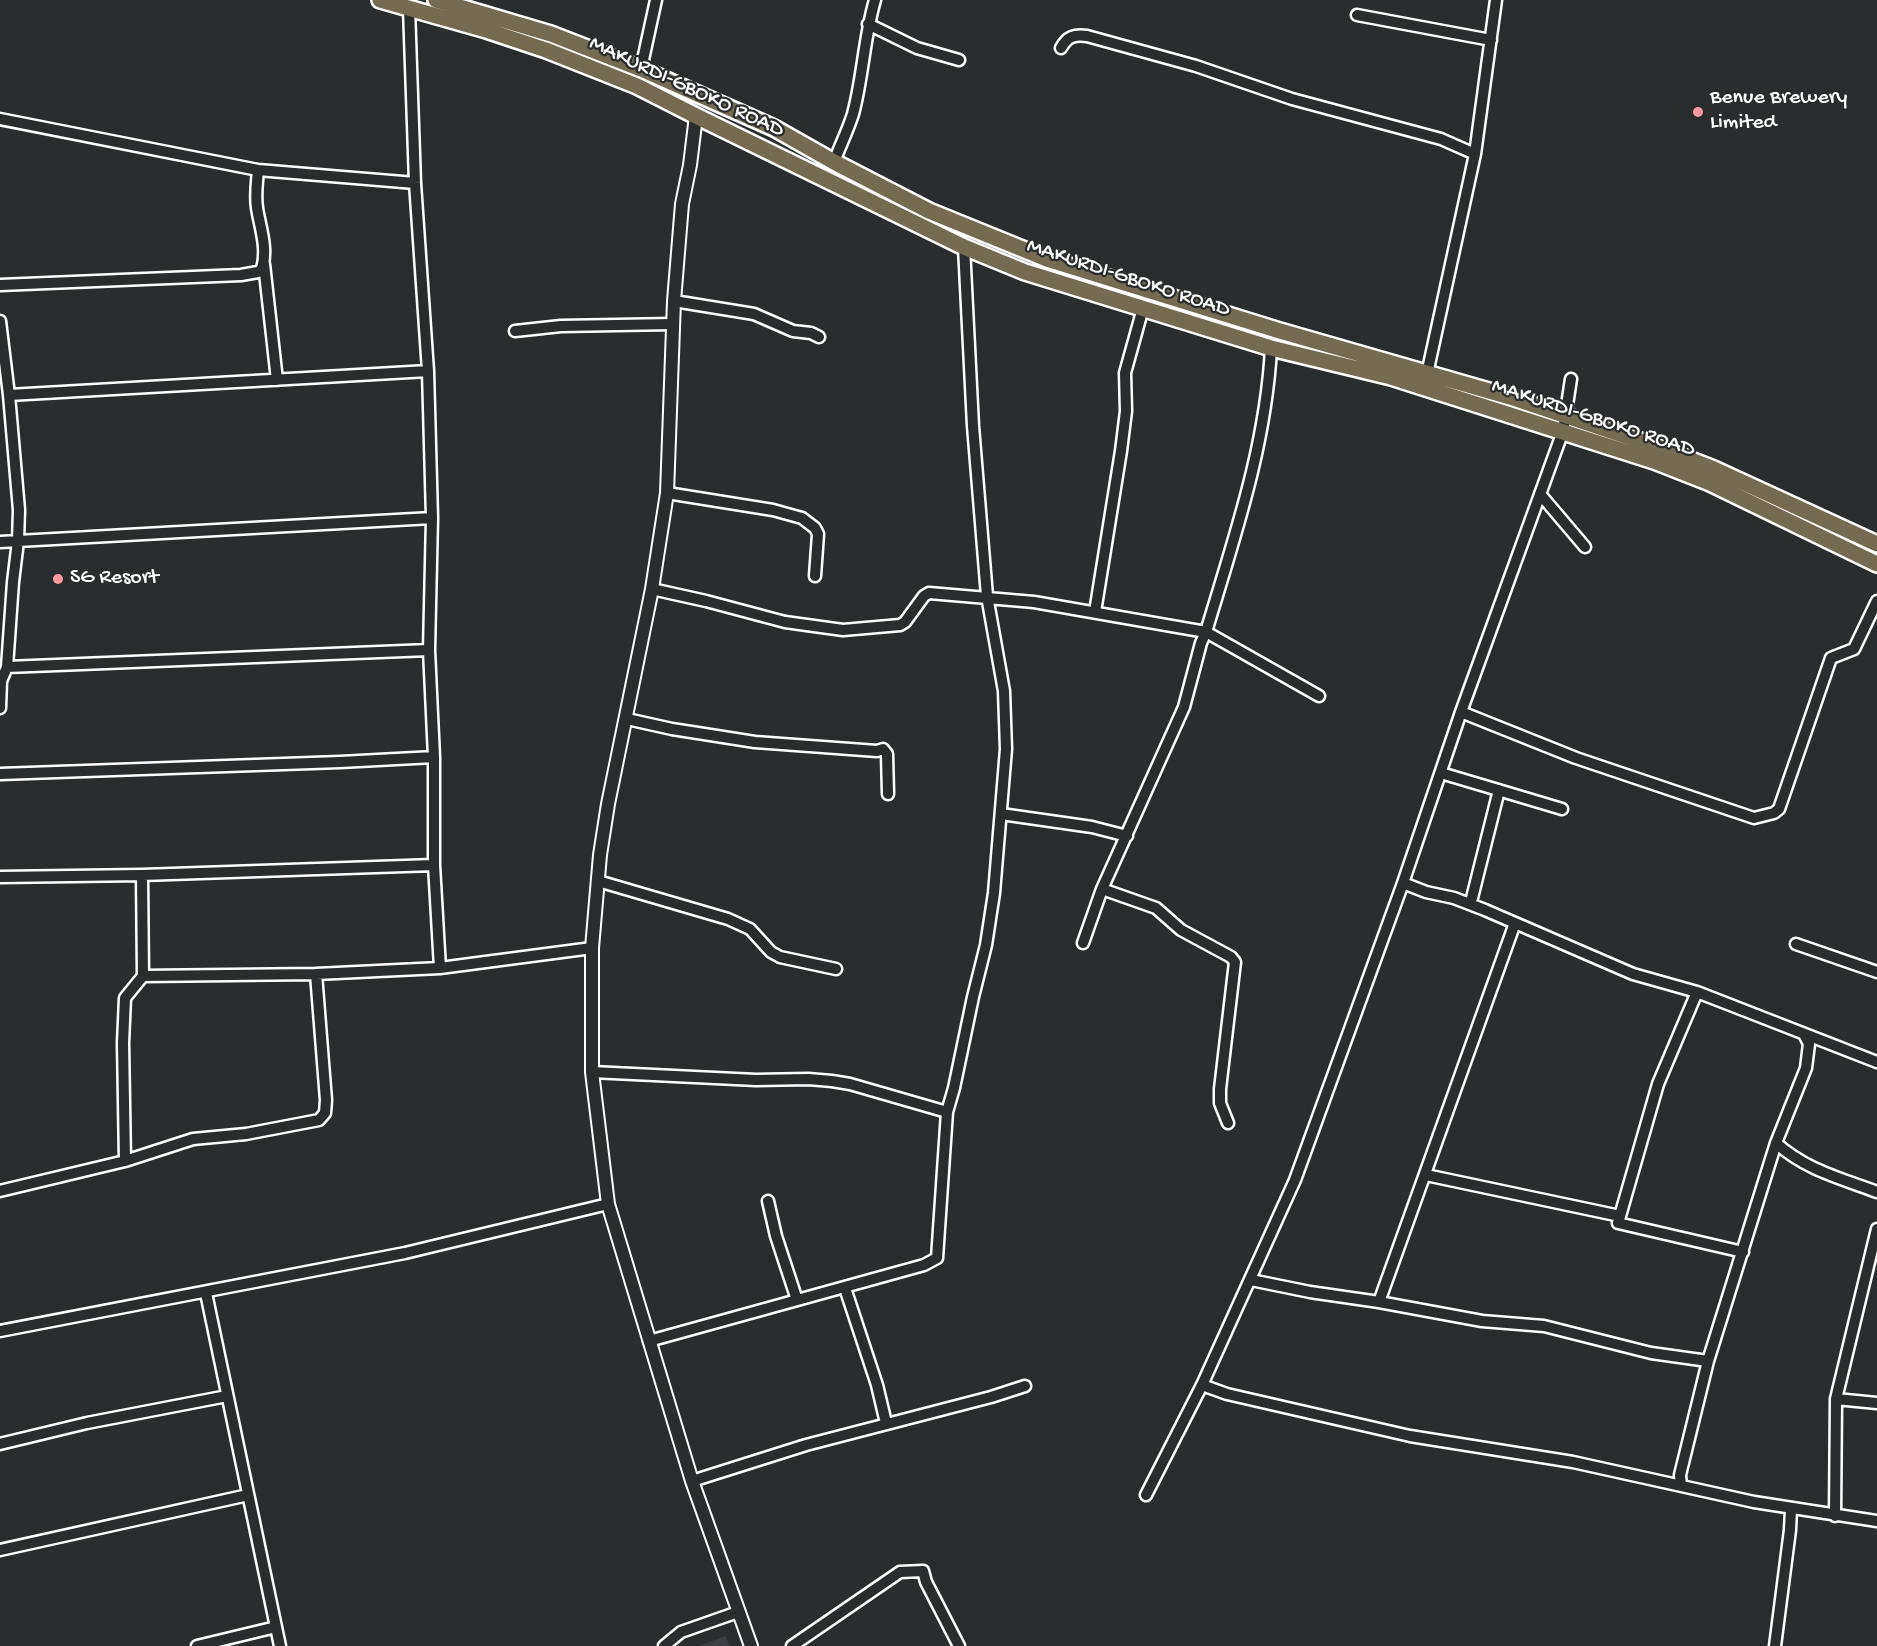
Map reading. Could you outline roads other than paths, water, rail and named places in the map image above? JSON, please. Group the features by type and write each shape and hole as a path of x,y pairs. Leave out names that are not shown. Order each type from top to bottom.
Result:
{"main road":[{"name":"MAKURDI-GBOKO ROAD","path":"380,0 486,30 557,54 637,86 964,246 1025,272 1271,348 1391,377 1654,461 1710,483 1877,564"},
{"path":"436,0 551,34 641,69 774,128 929,211 1047,259 1566,415 1714,469 1877,544"}],"street":[{"path":"641,69 656,0"},
{"path":"834,162 852,114 874,0"},
{"path":"1426,374 1475,154 1496,0"},
{"path":"409,8 415,183 428,371 432,518 429,650 434,757 434,865 440,968"},
{"path":"1357,15 1491,40"},
{"path":"868,24 917,48 959,60"},
{"path":"1061,48 1066,40 1074,35 1087,36 1196,66 1292,99 1441,140 1475,154"},
{"path":"696,116 682,204 674,301 667,493 652,589 608,804 598,881 591,948 592,1072 608,1204 692,1481 751,1646"},
{"path":"0,119 258,170 415,183"},
{"path":"258,170 256,206 263,235 277,380"},
{"path":"649,1341 845,1288 924,1265 936,1258 947,1112 986,945 994,893 1006,749 1004,691 987,597 973,426 964,246"},
{"path":"0,285 241,275 258,272 264,264"},
{"path":"674,301 754,314 793,331 810,333 819,337"},
{"path":"1095,612 1121,451 1126,411 1125,373 1143,308"},
{"path":"0,321 20,510 6,667 1,681 0,708"},
{"path":"515,331 561,326 673,324"},
{"path":"1083,943 1102,889 1184,707 1254,467 1264,423 1271,348"},
{"path":"9,395 428,371"},
{"path":"1146,1495 1202,1385 1295,1180 1563,431 1571,379"},
{"path":"667,493 773,510 802,518 815,528 818,534 815,576"},
{"path":"1540,494 1586,547"},
{"path":"0,542 432,518"},
{"path":"652,589 785,622 843,630 893,626 906,622 924,596 929,593 987,597 1095,612 1206,632 1319,696"},
{"path":"1461,712 1576,758 1754,818 1774,813 1779,809 1789,784 1831,658 1854,649 1877,601"},
{"path":"6,667 429,650"},
{"path":"627,719 672,729 755,742 877,751 883,749 887,754 888,794"},
{"path":"0,774 434,757"},
{"path":"1441,773 1562,809"},
{"path":"1472,898 1499,790"},
{"path":"1001,814 1092,827 1127,836"},
{"path":"0,877 142,875 434,865"},
{"path":"125,1161 123,1043 125,998 143,976 142,875"},
{"path":"598,881 728,919 750,929 771,952 780,957 836,969"},
{"path":"1403,883 1426,892 1454,898 1633,974 1697,993 1877,1062"},
{"path":"1102,889 1156,908 1181,930 1235,962 1220,1089 1220,1102 1228,1123"},
{"path":"1379,1302 1515,923"},
{"path":"1796,944 1877,972"},
{"path":"143,976 316,974 440,968 591,948"},
{"path":"0,1191 125,1161 193,1139 246,1134 314,1122 322,1118 325,1113 326,1100 316,974"},
{"path":"1697,993 1659,1084 1618,1223 1743,1252"},
{"path":"1681,1486 1680,1475 1708,1361 1776,1143 1806,1068 1809,1044 1805,1036"},
{"path":"592,1072 756,1080 832,1081 947,1112"},
{"path":"1776,1143 1803,1164 1836,1179 1877,1192"},
{"path":"1426,1174 1620,1216"},
{"path":"768,1201 776,1236 797,1300"},
{"path":"0,1331 405,1253 608,1204"},
{"path":"1835,1516 1836,1399 1877,1229"},
{"path":"1251,1280 1482,1321 1544,1326 1651,1353 1708,1361"},
{"path":"845,1288 877,1385 886,1423"},
{"path":"206,1293 280,1646"},
{"path":"1202,1385 1227,1394 1410,1436 1573,1462 1791,1509 1877,1521"},
{"path":"692,1481 886,1423 991,1397 1025,1386"},
{"path":"0,1444 87,1423 228,1396"},
{"path":"1836,1399 1877,1403"},
{"path":"0,1550 248,1495"},
{"path":"1775,1646 1791,1509"},
{"path":"792,1646 900,1572 917,1570 923,1571 926,1582 959,1646"},
{"path":"664,1646 681,1632 738,1612"},
{"path":"197,1646 276,1627"}],"place":[{"name":"Benue Brewery Limited","path":"1698,112"},
{"name":"SG Resort","path":"58,579"}]}
